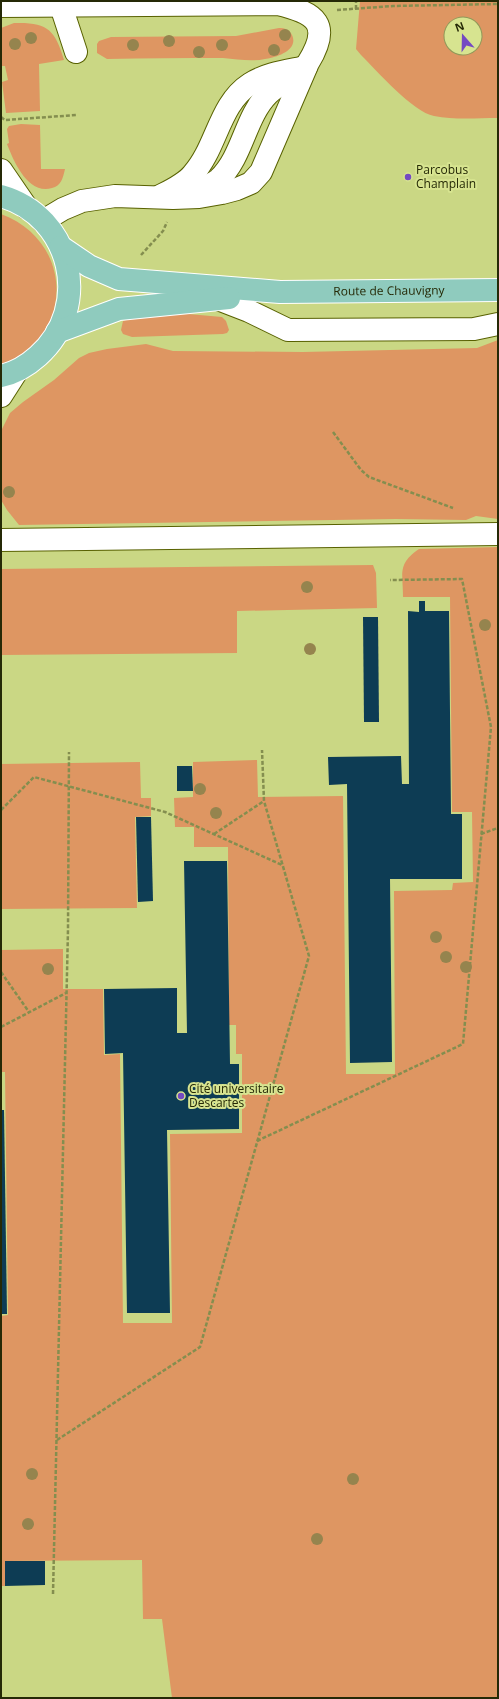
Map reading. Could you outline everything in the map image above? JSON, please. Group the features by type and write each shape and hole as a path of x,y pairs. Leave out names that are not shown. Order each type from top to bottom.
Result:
{"main road":[{"path":"1,196 35,214 54,234 61,247 69,274 69,290 66,310 57,332 45,349 26,365 9,374"},
{"path":"61,247 89,266 119,279 280,292"},
{"name":"Route de Chauvigny","path":"280,292 498,290"},
{"path":"57,332 119,309 280,292"}],"street":[{"path":"1,6 278,4 307,12 317,23 320,35 316,50 306,67 261,172 251,183 237,189 199,197 169,198 115,196 82,201 63,209 35,214 1,170"},
{"path":"61,6 76,52"},
{"path":"169,198 204,187 219,178 231,162 263,101 276,88 306,67"},
{"path":"218,299 249,311 280,327 294,331 474,329 498,324"},
{"path":"1,396 9,374"},
{"path":"1,540 498,534"}],"path":[{"path":"356,1 356,9"},
{"path":"307,12 392,6 498,4"},
{"path":"1,118 4,120 77,115"},
{"path":"137,260 163,231 169,198"},
{"path":"333,432 361,470 369,477 456,509"},
{"path":"257,1141 463,1044 491,727 462,579 390,580"},
{"path":"57,1440 200,1347 309,956 264,801 262,750"},
{"path":"53,1594 70,786 69,752"},
{"path":"1,810 34,777 165,812 283,865"},
{"path":"214,834 264,801"},
{"path":"481,834 498,828"},
{"path":"1,972 29,1012"},
{"path":"1,1027 66,993"}],"shaded area":[{"path":"360,1 498,1 498,118 449,118 425,113 396,90 356,49"},
{"path":"14,23 42,26 53,34 61,49 64,60 39,64 40,111 6,113 2,82 8,80 5,66 2,66 1,60 1,28"},
{"path":"279,28 288,30 292,34 292,47 281,54 260,60 223,58 107,59 97,53 97,44 99,41 111,37 236,36"},
{"path":"21,124 40,125 41,169 65,169 61,181 55,187 43,189 36,187 29,182 18,168 7,144 9,143 7,129 9,126"},
{"path":"1,214 21,224 37,238 48,255 55,274 56,294 53,314 44,333 30,351 20,358 1,367"},
{"path":"188,314 222,317 226,321 229,330 227,333 223,334 132,337 123,334 121,330 123,321 139,316"},
{"path":"498,340 498,519 476,516 466,520 396,519 19,525 1,500 1,431 10,413 54,380 79,358 89,353 146,344 173,351 303,352 477,348"},
{"path":"498,547 498,1698 172,1698 162,1619 143,1619 142,1560 5,1561 5,1586 1,1586 1,1316 8,1315 5,1072 1,1072 1,950 63,949 63,989 103,989 104,1055 120,1054 123,1323 172,1323 170,1134 242,1133 242,1054 236,1054 236,1025 229,1025 228,847 194,847 194,827 175,827 174,798 193,797 193,762 257,760 258,797 343,796 346,1074 395,1074 394,891 452,890 453,883 473,882 472,812 452,812 450,597 403,597 402,575 404,564 412,554 419,549"},
{"path":"373,565 376,573 377,608 237,611 237,653 1,655 1,569"},
{"path":"140,762 141,798 151,798 151,816 135,817 137,908 1,909 1,764"}],"building":[{"path":"419,601 425,601 425,611 449,611 451,814 462,814 462,879 390,879 392,1062 350,1063 347,784 329,785 328,757 401,756 402,784 409,784 408,611 419,612"},
{"path":"363,617 378,617 379,722 364,722"},
{"path":"177,766 192,766 193,791 177,791"},
{"path":"136,817 151,817 153,901 138,902"},
{"name":"Cité universitaire Descartes","path":"184,861 227,861 230,1064 239,1064 239,1129 167,1130 170,1313 127,1313 123,1053 105,1054 104,989 177,988 177,1033 187,1033"},
{"path":"1,1110 4,1110 7,1314 1,1314"},
{"path":"5,1561 45,1561 45,1585 5,1586"}],"place":[{"name":"Parcobus Champlain","path":"408,177"},
{"name":"Cité universitaire Descartes","path":"181,1096"}]}
